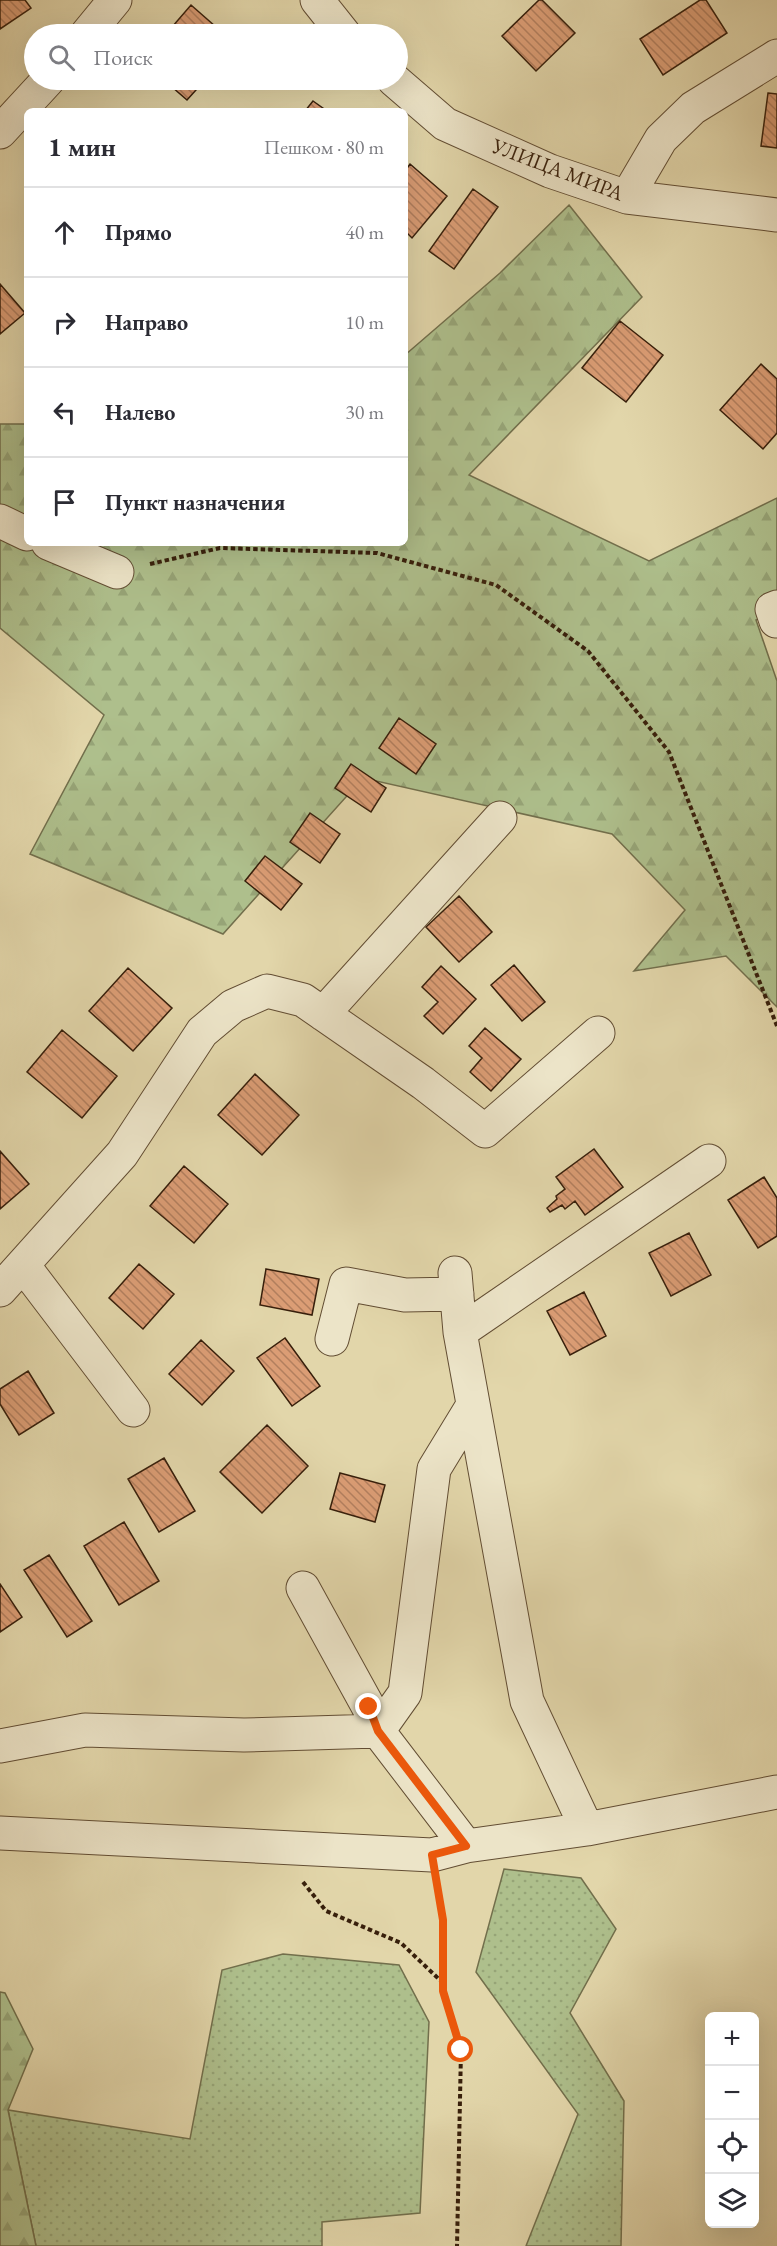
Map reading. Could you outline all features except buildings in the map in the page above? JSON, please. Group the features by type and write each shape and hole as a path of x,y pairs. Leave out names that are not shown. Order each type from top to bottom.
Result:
{"street":[{"path":"95,24 115,0"},
{"path":"317,0 336,24"},
{"path":"627,197 662,139 693,108 777,56"},
{"path":"0,132 39,90"},
{"name":"УЛИЦА МИРА","path":"406,90 445,124 550,171 627,197 777,215"},
{"path":"0,521 24,533"},
{"path":"55,546 117,572"},
{"path":"323,1014 500,818"},
{"path":"0,1290 122,1154 202,1032 233,1006 267,991 303,1000 423,1083 485,1131 598,1034"},
{"path":"460,1332 709,1161"},
{"path":"23,1265 133,1410"},
{"path":"332,1339 346,1284 405,1295 456,1284 460,1332 527,1701 587,1829"},
{"path":"378,1731 405,1693 434,1470 473,1405"},
{"path":"303,1588 369,1707 378,1731 466,1846"},
{"path":"0,1746 84,1730 244,1735 378,1731"},
{"path":"0,1833 432,1855 466,1846 587,1829 777,1792"}],"path":[{"path":"117,572 220,548 377,553 496,585 588,651 669,752 777,1026"},
{"path":"276,1847 326,1911 401,1943 443,1983"},
{"path":"432,1855 443,1920 443,1991 461,2050 457,2246"}],"green space":[{"path":"569,205 642,297 469,475 649,561 777,498 777,612 756,620 777,681 777,1007 726,956 634,971 685,910 612,834 363,778 223,934 30,854 104,715 0,628 0,424 24,424 24,546 408,546 408,352 500,273"},
{"path":"504,1869 581,1878 616,1929 570,2013 624,2101 621,2246 526,2246 578,2114 476,1972"},
{"path":"283,1954 399,1965 429,2022 420,2213 322,2222 322,2246 36,2246 8,2110 190,2139 222,1970"},
{"path":"0,1992 5,1993 33,2049 8,2110 36,2246 0,2246"}],"route":[{"path":"369,1707 378,1731 466,1846 432,1855 443,1920 443,1991 461,2050"}]}
